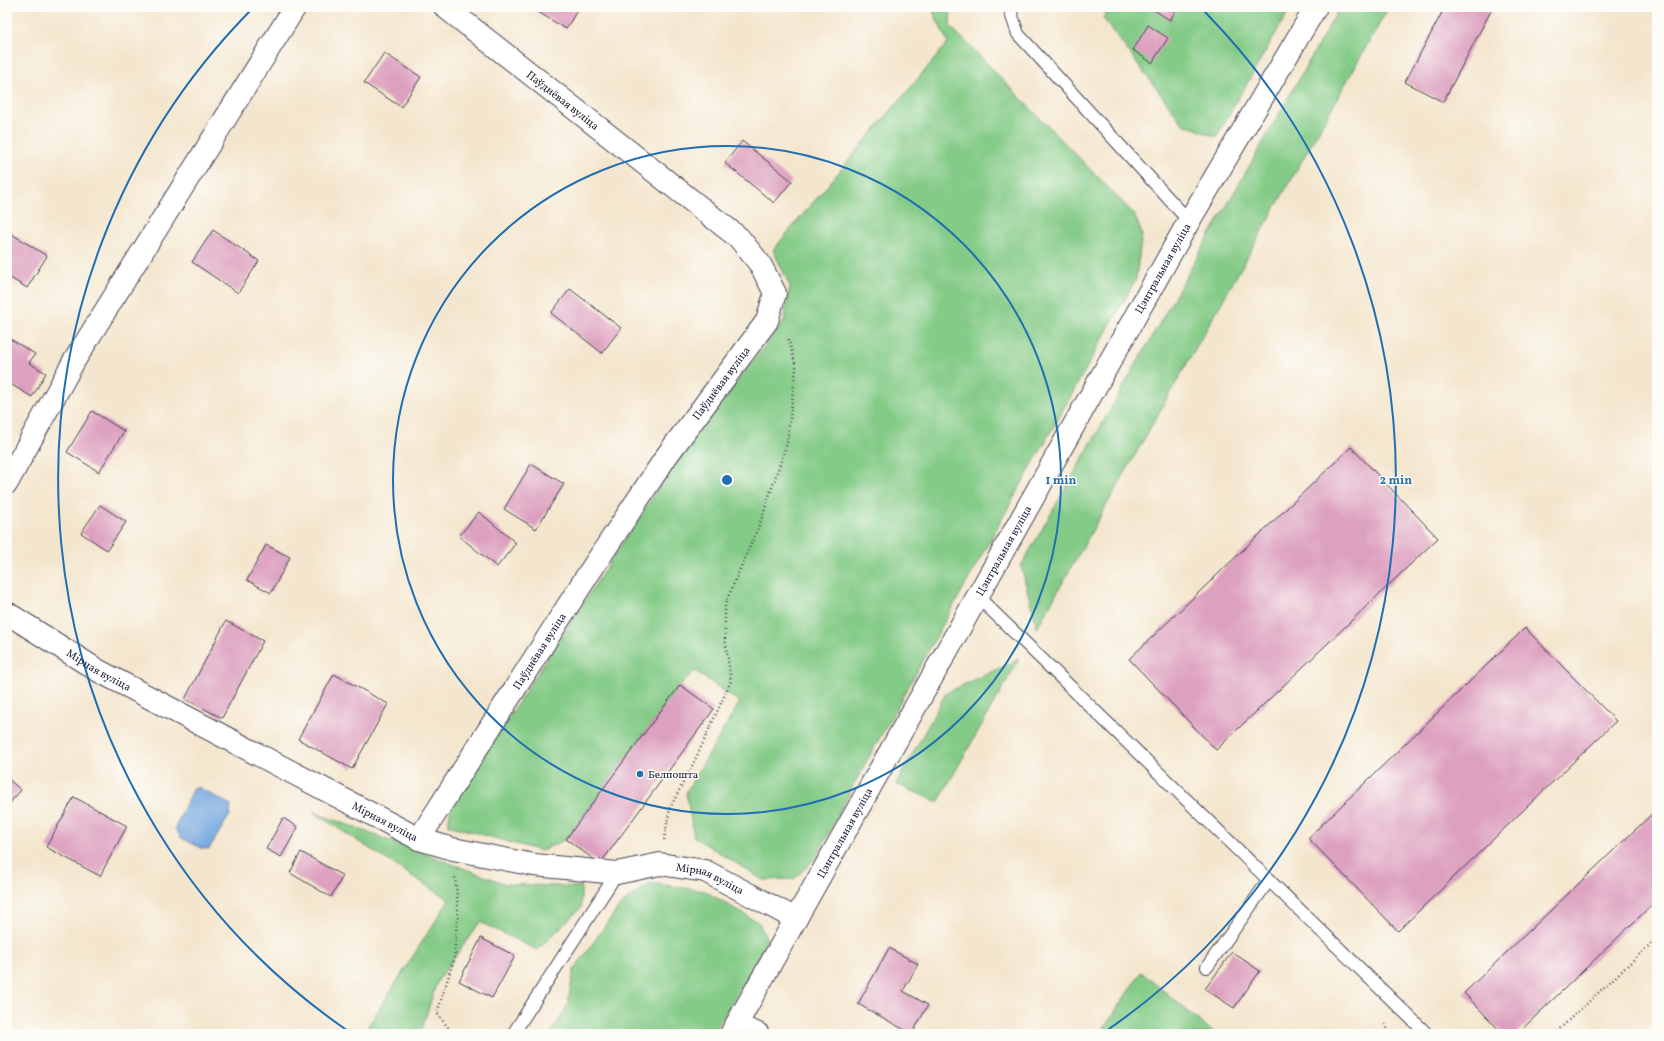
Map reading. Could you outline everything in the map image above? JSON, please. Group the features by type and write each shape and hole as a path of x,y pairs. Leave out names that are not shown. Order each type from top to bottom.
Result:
{"street":[{"path":"7,483 74,361 295,7"},
{"name":"Паўднёвая вуліца","path":"419,838 585,579 668,454 766,320 775,293 760,264 739,238 445,7"},
{"name":"Цэнтральная вуліца","path":"734,1029 1190,221 1316,7"},
{"name":"Мірная вуліца","path":"7,613 97,670 419,838 453,849 534,865 617,873 660,864 705,871 796,919"},
{"path":"734,1029 758,1034"}],"lane":[{"path":"1008,7 1018,34 1190,221"},
{"path":"978,597 1427,1034"},
{"path":"513,1034 617,873"},
{"path":"1207,967 1268,880"}],"path":[{"path":"660,864 670,808 697,756 731,682 725,638 725,604 760,523 787,443 796,367 786,330"},
{"path":"453,849 458,909 454,959 437,1013 453,1034"},
{"path":"1554,1034 1657,938"}],"green space":[{"path":"931,7 951,7 950,26 1134,214 1142,234 1136,279 854,784 816,858 794,879 763,880 694,837 686,792 740,702 695,671 680,685 566,839 541,851 448,825 451,806 675,462 784,321 790,286 773,250 948,43"},
{"path":"1110,7 1149,7 1170,20 1177,7 1291,7 1216,137 1183,124 1103,18"},
{"path":"1340,7 1389,7 1037,628 1021,566"},
{"path":"1019,659 938,802 896,784 946,693"},
{"path":"313,812 506,884 581,887 581,908 537,950 480,922 437,982 420,1034 363,1034 449,900"},
{"path":"650,883 705,891 759,923 768,942 713,1034 551,1034 567,1006 574,970 620,905"},
{"path":"1141,972 1215,1034 1100,1034"}],"water":[{"path":"198,787 231,805 230,815 209,849 201,848 181,838 175,828 192,790"}],"building":[{"path":"530,7 579,7 566,29"},
{"path":"1149,7 1178,7 1170,20"},
{"path":"1445,7 1493,7 1443,102 1405,82"},
{"path":"1148,25 1168,38 1152,63 1133,50"},
{"path":"384,53 421,77 401,107 364,83"},
{"path":"742,141 792,181 774,203 725,163"},
{"path":"213,230 259,261 238,293 192,262"},
{"path":"7,231 47,256 27,288 7,276"},
{"path":"570,289 621,328 602,353 551,313"},
{"path":"7,337 35,354 29,363 46,373 32,397 7,382"},
{"path":"92,411 124,431 99,472 67,452"},
{"path":"1351,447 1438,538 1216,750 1129,659"},
{"path":"531,464 564,484 536,529 504,509"},
{"path":"100,505 126,522 107,550 81,533"},
{"path":"479,512 516,543 497,567 459,536"},
{"path":"266,545 290,557 271,593 247,580"},
{"path":"226,621 263,641 222,718 185,699"},
{"path":"1525,628 1616,721 1398,931 1308,838"},
{"path":"334,674 388,704 352,769 298,739"},
{"name":"Белпошта","path":"680,685 714,709 600,864 566,839"},
{"path":"7,778 21,790 7,806"},
{"path":"74,797 127,826 100,876 46,847"},
{"path":"1657,809 1657,900 1517,1034 1503,1034 1464,993"},
{"path":"283,818 298,827 281,857 266,849"},
{"path":"301,852 343,876 331,897 290,873"},
{"path":"481,938 515,956 492,998 459,981"},
{"path":"889,948 918,964 903,991 928,1005 912,1034 858,1004"},
{"path":"1232,952 1260,971 1234,1008 1205,989"}],"place":[{"name":"Белпошта","path":"640,774"}]}
